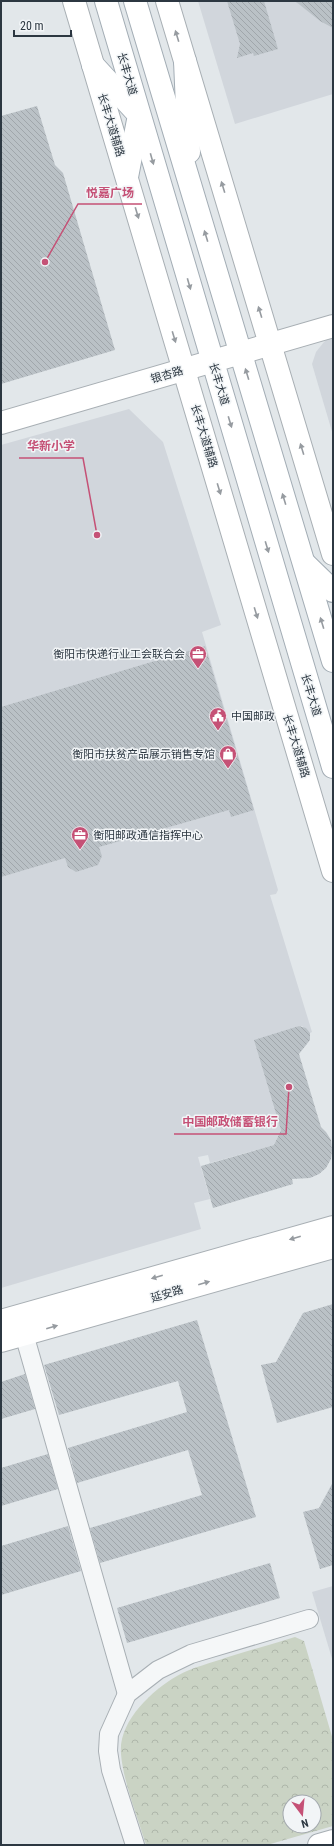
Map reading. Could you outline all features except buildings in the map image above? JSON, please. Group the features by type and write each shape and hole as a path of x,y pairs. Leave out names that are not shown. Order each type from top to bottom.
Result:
{"main road":[{"name":"长丰大道辅路","path":"74,1 333,871"},
{"path":"135,1 333,661"},
{"path":"167,1 333,554"},
{"name":"长丰大道","path":"105,2 333,767"},
{"path":"185,61 190,185"},
{"path":"93,64 139,115 127,177"},
{"name":"银杏路","path":"1,423 333,326"},
{"path":"304,563 333,591"},
{"name":"延安路","path":"1,1321 333,1227"},
{"name":"延安路","path":"1,1341 333,1247"},
{"path":"319,1845 333,1841"}],"street":[{"path":"24,1334 127,1694"},
{"path":"135,1845 111,1770 108,1751 109,1734 127,1694 158,1670 191,1654 309,1619"}],"shaded area":[{"path":"198,1 333,1 333,94 235,124"},
{"path":"333,335 333,435 312,364 316,352 324,342"},
{"path":"129,409 163,442 221,625 202,632 278,890 276,894 270,895 312,1032 310,1033 302,1026 292,1029 281,1130 274,1145 210,1163 208,1155 198,1157 210,1199 194,1203 201,1229 1,1288 1,445"},
{"path":"333,1586 333,1662 312,1592"}],"green space":[{"path":"295,1637 304,1641 333,1740 333,1826 322,1829 322,1794 282,1794 282,1834 305,1834 267,1845 146,1845 122,1765 121,1742 125,1730 138,1709 167,1682 183,1673 228,1657"}],"place":[{"name":"悦嘉广场","path":"45,262"},
{"name":"华新小学","path":"97,535"},
{"name":"衡阳市快递行业工会联合会","path":"198,669"},
{"name":"中国邮政","path":"218,731"},
{"name":"衡阳市扶贫产品展示销售专馆","path":"228,769"},
{"name":"衡阳邮政通信指挥中心","path":"80,850"},
{"name":"中国邮政储蓄银行","path":"289,1087"}]}
